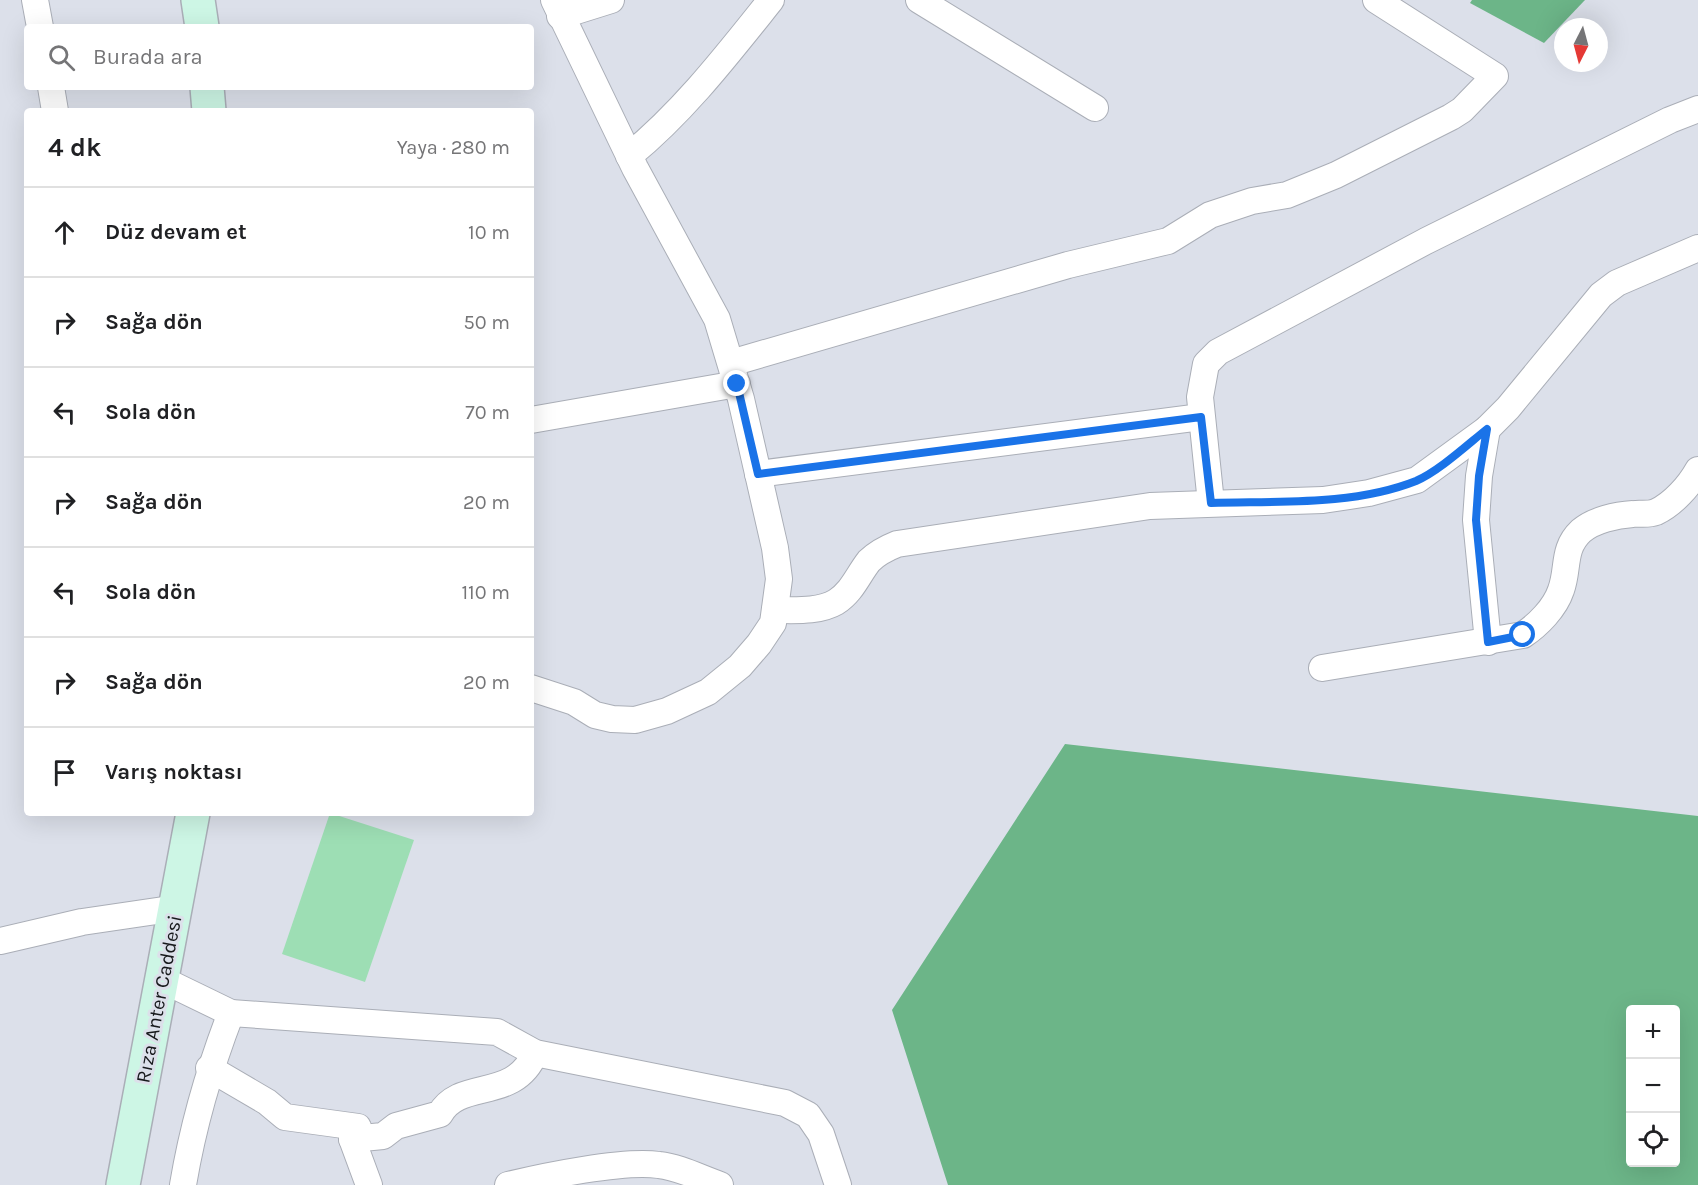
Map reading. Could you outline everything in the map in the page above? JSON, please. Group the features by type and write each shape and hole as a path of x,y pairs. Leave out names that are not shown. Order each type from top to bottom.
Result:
{"main road":[{"path":"198,0 202,24"},
{"path":"207,90 209,108"},
{"name":"Rıza Anter Caddesi","path":"123,1185 164,980 192,816"}],"street":[{"path":"35,0 39,24"},
{"path":"534,689 574,702 595,715 635,720 653,717 708,693 728,677 759,644 773,623 776,610 779,579 776,558 734,374 717,319 629,156 557,8 612,0"},
{"path":"629,156 661,130 718,67 771,0"},
{"path":"919,0 1095,108"},
{"path":"534,419 734,374 1068,265 1168,241 1210,215 1252,201 1287,195 1336,175 1451,117 1462,110 1496,76 1376,0"},
{"path":"52,90 54,108"},
{"path":"1211,503 1201,417 1202,378 1206,364 1218,352 1426,241 1670,120 1698,109"},
{"path":"776,610 816,609 835,603 852,587 870,560 882,550 897,544 1150,506 1323,500 1418,480 1487,429 1527,387 1601,295 1617,283 1698,248"},
{"path":"758,474 1201,417"},
{"path":"1487,429 1479,476 1476,520 1488,642"},
{"path":"1322,668 1523,635 1542,619 1561,590 1564,562 1571,541 1590,524 1656,512 1675,498 1698,470"},
{"path":"0,941 82,922 177,908"},
{"path":"164,980 231,1013 497,1032 535,1053 784,1103 807,1115 821,1134 838,1185"},
{"path":"183,1185 193,1128 209,1068 231,1013"},
{"path":"352,1139 383,1136 396,1126 440,1114 445,1105 461,1096 511,1082 528,1070 535,1053"},
{"path":"209,1068 267,1102 285,1117 358,1127 352,1139 369,1185"},
{"path":"508,1185 583,1171 639,1164 659,1165 720,1185"}],"green space":[{"path":"1472,0 1585,0 1568,18 1554,18 1554,33 1544,43 1470,3"},
{"path":"1065,744 1698,816 1698,1185 948,1185 892,1010"},
{"path":"329,816 339,816 414,840 365,982 282,954"}],"route":[{"path":"737,384 758,474 1201,417 1211,503 1323,500 1397,486 1418,480 1487,429 1479,476 1476,520 1488,642 1523,635"}]}
